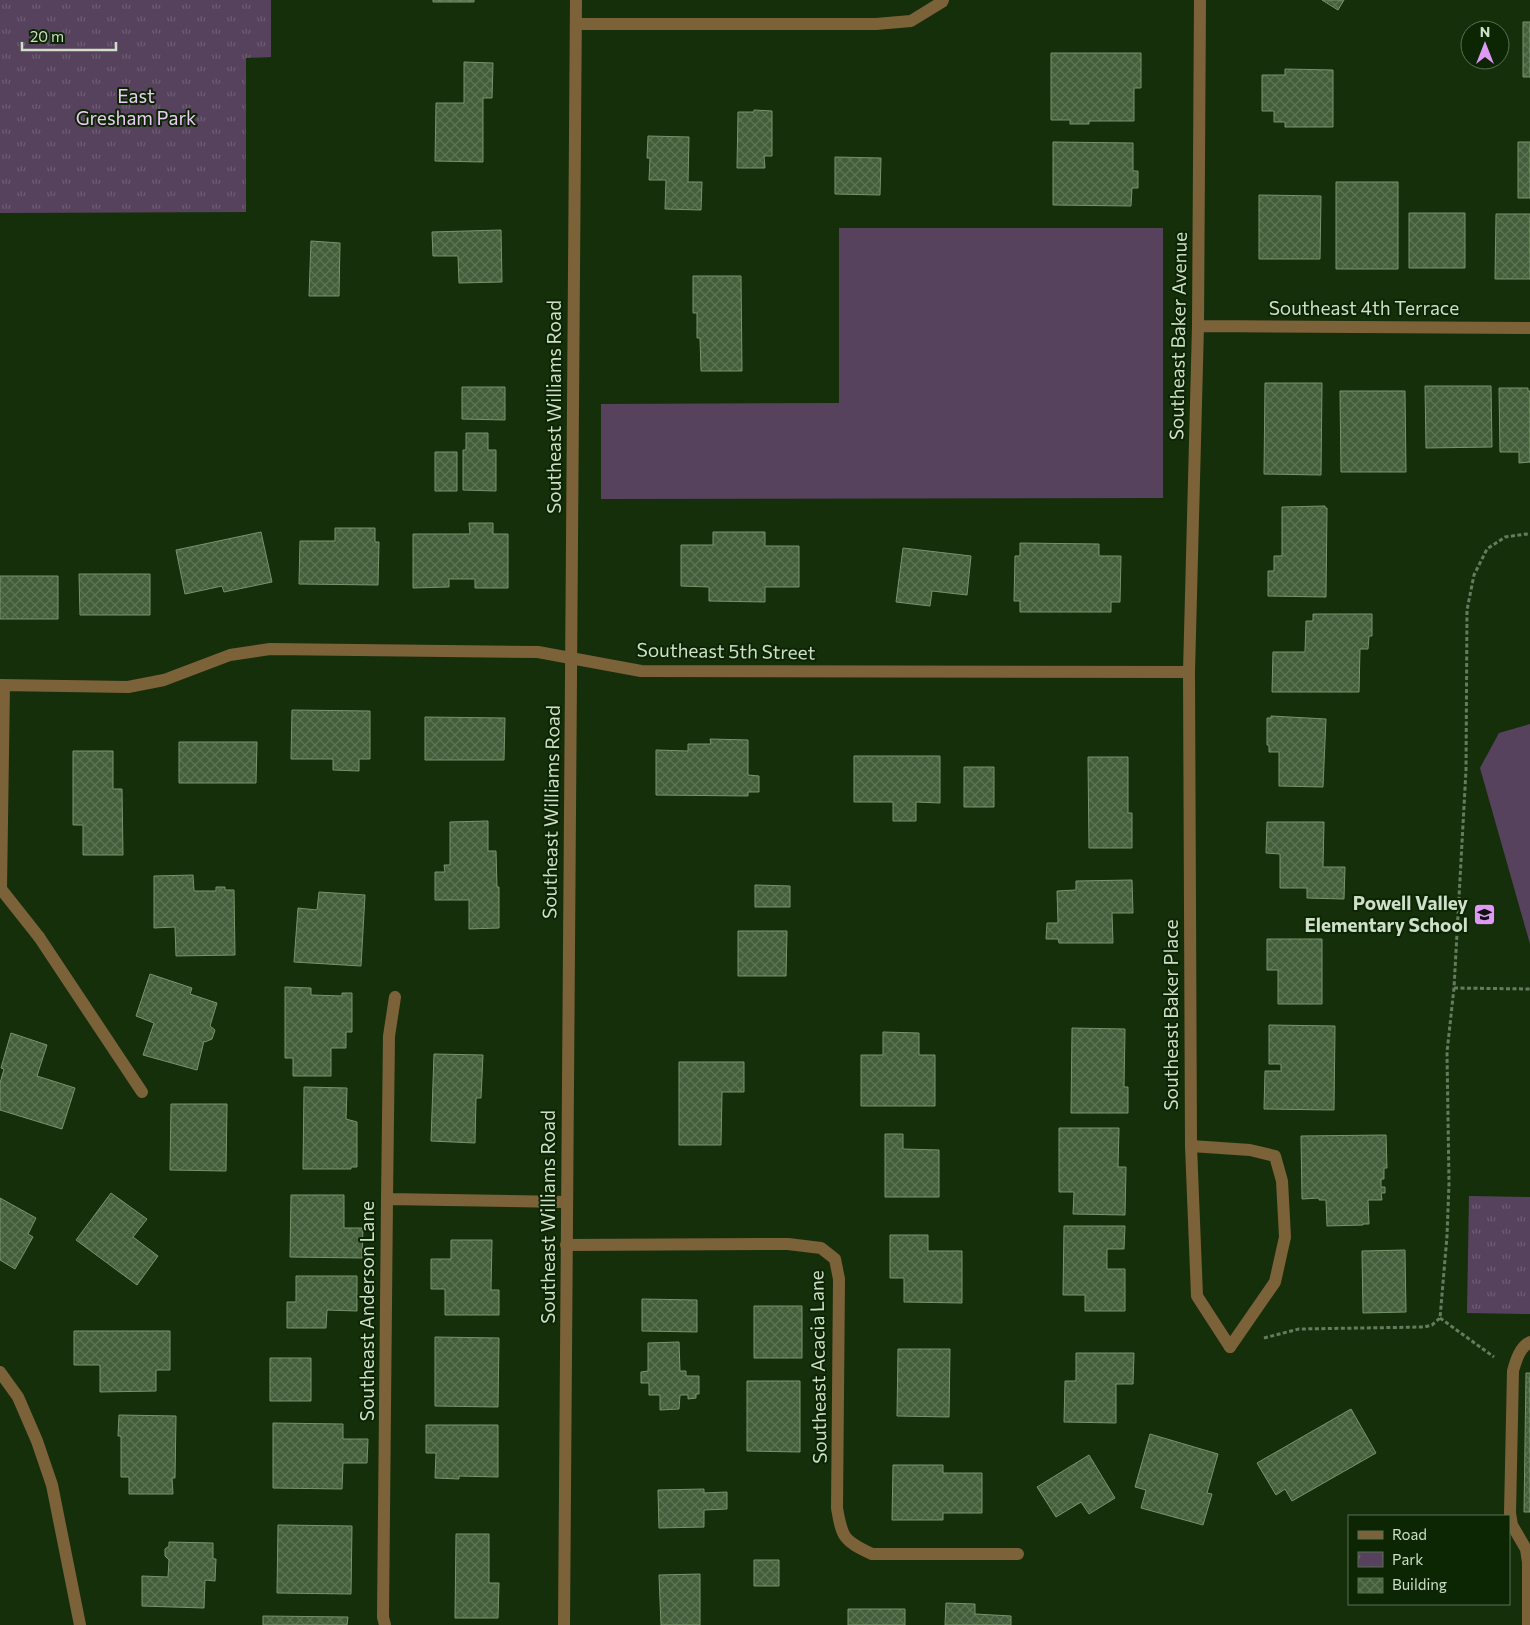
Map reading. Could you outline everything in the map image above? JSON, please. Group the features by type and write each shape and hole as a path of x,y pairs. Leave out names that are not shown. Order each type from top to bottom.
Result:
{"street":[{"name":"Southeast Williams Road","path":"564,1625 576,0"},
{"name":"Southeast Baker Avenue","path":"1189,672 1198,326 1200,0"},
{"path":"576,24 876,24 911,21 943,1"},
{"name":"Southeast 4th Terrace","path":"1198,326 1530,328"},
{"name":"Southeast 5th Street","path":"2,685 128,687 164,680 230,655 270,649 538,652 641,671 1189,672"},
{"name":"Southeast Baker Place","path":"1189,672 1190,1146 1197,1296 1230,1347"},
{"path":"2,685 1,889 39,937 142,1092"},
{"name":"Southeast Anderson Lane","path":"385,1625 383,1607 386,1199 390,1036 395,997"},
{"path":"1190,1146 1250,1150 1275,1156 1282,1181 1285,1237 1275,1282 1230,1347"},
{"path":"386,1199 567,1202"},
{"name":"Southeast Acacia Lane","path":"566,1245 788,1244 822,1249 835,1259 839,1279 838,1508 841,1532 853,1545 872,1554 1018,1554"},
{"path":"1528,1625 1526,1549 1512,1525 1510,1513 1513,1370 1517,1357 1526,1344 1530,1342"},
{"path":"0,1372 18,1397 38,1441 52,1484 80,1625"}],"path":[{"path":"1230,1347 1299,1329 1424,1327 1432,1325 1440,1318 1447,1236 1449,1183 1447,1052 1454,988 1466,770 1468,610 1474,575 1487,550 1505,538 1530,535"},
{"path":"1454,988 1530,989"},
{"path":"1440,1318 1513,1370"}],"green space":[{"name":"East Gresham Park","path":"0,0 271,0 271,57 246,58 246,212 0,213"},
{"path":"839,228 1163,228 1163,498 601,499 601,404 839,403"},
{"path":"1530,724 1530,944 1480,768 1499,733"},
{"path":"1469,1196 1530,1197 1530,1314 1467,1313"}],"building":[{"path":"433,0 474,0 474,2 433,2"},
{"path":"1322,0 1344,0 1338,10"},
{"path":"1523,22 1530,22 1530,77 1523,77"},
{"path":"1051,53 1141,53 1141,88 1134,88 1134,121 1089,121 1089,124 1070,124 1070,120 1051,120"},
{"path":"464,62 493,63 492,98 483,98 483,162 435,161 436,103 464,103"},
{"path":"1285,69 1333,70 1333,127 1285,127 1285,122 1274,122 1274,111 1262,111 1262,75 1285,75"},
{"path":"754,110 772,111 772,156 764,156 765,168 737,168 738,112 754,112"},
{"path":"648,136 689,137 688,182 702,182 701,210 665,209 666,180 649,180"},
{"path":"1053,142 1133,143 1133,171 1138,171 1138,188 1132,188 1131,206 1053,205"},
{"path":"1518,142 1530,142 1530,198 1518,198"},
{"path":"835,157 881,158 880,195 835,194"},
{"path":"1336,182 1398,182 1398,269 1336,269"},
{"path":"1259,195 1321,196 1320,259 1259,259"},
{"path":"1409,213 1465,213 1465,268 1409,268"},
{"path":"1496,214 1530,214 1530,279 1495,279"},
{"path":"501,230 502,282 459,283 458,256 433,256 432,232"},
{"path":"311,241 340,243 339,296 309,296"},
{"path":"693,276 741,276 742,371 701,371 700,338 697,338 697,313 693,313"},
{"path":"1265,383 1322,383 1321,475 1264,474"},
{"path":"1425,386 1491,386 1492,447 1426,448"},
{"path":"462,387 505,387 505,420 462,419"},
{"path":"1499,388 1528,388 1528,391 1530,391 1530,462 1519,463 1519,452 1500,452"},
{"path":"1340,391 1405,391 1406,472 1341,472"},
{"path":"466,433 488,433 488,450 496,450 496,491 463,490 463,450 466,450"},
{"path":"435,452 457,452 457,491 435,491"},
{"path":"1325,506 1327,508 1326,597 1268,596 1268,571 1274,571 1274,556 1282,556 1282,507"},
{"path":"469,523 493,523 493,534 508,534 508,588 475,588 475,579 449,579 449,587 413,588 413,534 470,534"},
{"path":"335,528 375,528 375,542 379,542 378,585 299,584 300,541 335,541"},
{"path":"261,532 272,582 224,592 222,586 185,594 176,550"},
{"path":"713,532 765,532 765,546 799,546 799,587 765,587 765,602 709,601 709,587 681,586 681,545 713,545"},
{"path":"1020,543 1099,544 1099,556 1121,556 1120,602 1111,602 1111,612 1020,612 1020,601 1014,601 1015,556 1020,556"},
{"path":"903,548 971,556 967,595 932,591 930,606 896,602"},
{"path":"79,574 150,574 150,615 80,615"},
{"path":"0,576 58,576 58,619 0,619"},
{"path":"1313,614 1372,614 1372,636 1369,636 1368,649 1360,649 1359,692 1272,692 1273,652 1305,652 1306,621 1313,621"},
{"path":"292,710 370,711 370,759 359,759 359,771 333,770 333,759 291,759"},
{"path":"1271,716 1326,719 1323,787 1279,786 1279,752 1269,752 1269,745 1267,745 1267,718 1271,718"},
{"path":"425,717 505,718 504,760 425,760"},
{"path":"710,739 748,740 748,775 759,776 759,792 748,792 748,796 656,795 656,750 688,751 688,744 711,744"},
{"path":"179,742 257,742 256,783 179,783"},
{"path":"73,751 113,751 113,789 122,789 123,855 83,855 83,825 73,825"},
{"path":"854,756 940,756 940,803 916,802 916,821 893,821 893,802 854,802"},
{"path":"1088,757 1128,757 1128,813 1132,813 1132,848 1089,848"},
{"path":"964,767 994,767 994,807 964,807"},
{"path":"488,821 488,851 496,851 497,887 499,887 499,928 469,929 469,900 435,900 435,872 445,872 444,865 450,865 450,822"},
{"path":"1267,822 1324,822 1323,867 1345,867 1344,899 1307,898 1307,888 1280,888 1280,854 1266,853"},
{"path":"193,875 194,891 216,891 216,887 234,890 235,955 176,956 175,927 154,928 154,876"},
{"path":"1132,880 1133,913 1112,913 1113,943 1059,943 1058,939 1046,939 1047,923 1058,923 1057,891 1076,890 1076,881"},
{"path":"755,885 790,886 790,907 755,907"},
{"path":"319,892 365,895 361,966 294,962 298,908 317,910"},
{"path":"738,931 787,931 786,976 738,976"},
{"path":"1267,939 1322,939 1322,1004 1278,1004 1278,970 1267,970"},
{"path":"150,974 192,988 190,994 217,1003 210,1026 215,1030 212,1039 204,1041 197,1070 143,1055 154,1023 136,1016"},
{"path":"285,987 311,988 311,995 342,996 342,993 352,993 352,1032 346,1032 346,1048 331,1048 331,1076 293,1076 293,1058 285,1058"},
{"path":"1269,1025 1335,1026 1334,1110 1264,1109 1265,1071 1281,1071 1281,1064 1269,1064"},
{"path":"1072,1028 1125,1029 1124,1087 1128,1087 1128,1113 1071,1113"},
{"path":"883,1032 919,1033 919,1055 935,1055 935,1106 861,1106 861,1055 883,1055"},
{"path":"11,1033 47,1045 37,1076 75,1088 62,1129 0,1110 0,1083 4,1069 1,1068"},
{"path":"434,1054 483,1055 481,1098 476,1098 475,1143 431,1141"},
{"path":"679,1062 744,1062 744,1092 722,1092 721,1145 679,1145"},
{"path":"304,1087 347,1088 346,1119 357,1122 357,1167 351,1167 351,1169 303,1169"},
{"path":"171,1104 227,1104 226,1171 170,1170"},
{"path":"1059,1128 1119,1128 1118,1167 1126,1167 1125,1215 1073,1214 1074,1192 1059,1192"},
{"path":"885,1134 903,1134 903,1149 939,1150 939,1197 885,1197"},
{"path":"1386,1135 1387,1168 1384,1168 1384,1179 1381,1179 1381,1187 1385,1187 1385,1193 1381,1193 1382,1200 1368,1200 1369,1224 1327,1226 1326,1200 1319,1200 1319,1198 1302,1199 1301,1136"},
{"path":"111,1193 147,1219 133,1237 158,1256 137,1285 76,1240"},
{"path":"291,1195 344,1195 344,1228 363,1228 362,1258 290,1257"},
{"path":"0,1198 36,1218 28,1234 33,1237 15,1269 0,1260"},
{"path":"1064,1226 1125,1226 1124,1249 1107,1249 1107,1269 1125,1269 1125,1311 1085,1311 1085,1295 1063,1295"},
{"path":"890,1235 928,1235 928,1251 962,1251 962,1303 904,1302 904,1278 890,1278"},
{"path":"451,1240 492,1240 491,1290 499,1290 499,1315 445,1315 445,1289 431,1289 431,1259 451,1259"},
{"path":"1405,1250 1406,1312 1363,1313 1362,1251"},
{"path":"296,1276 357,1276 357,1311 327,1310 326,1328 287,1328 287,1302 296,1302"},
{"path":"642,1299 697,1300 697,1332 642,1331"},
{"path":"754,1306 802,1306 802,1358 754,1358"},
{"path":"74,1331 170,1331 170,1370 156,1370 156,1391 100,1392 100,1365 74,1365"},
{"path":"435,1337 499,1338 498,1407 435,1406"},
{"path":"679,1342 680,1371 686,1371 686,1376 699,1376 699,1394 696,1394 696,1398 688,1399 688,1395 680,1395 679,1409 660,1410 660,1395 649,1395 649,1383 641,1383 641,1372 648,1371 648,1343"},
{"path":"898,1349 950,1349 949,1417 897,1416"},
{"path":"1076,1353 1134,1353 1133,1384 1116,1384 1116,1423 1064,1422 1065,1381 1076,1381"},
{"path":"270,1358 311,1358 311,1401 270,1401"},
{"path":"1526,1373 1530,1373 1530,1512 1524,1512"},
{"path":"747,1381 800,1381 800,1452 747,1451"},
{"path":"1351,1409 1376,1453 1292,1501 1285,1489 1276,1495 1257,1463"},
{"path":"119,1415 176,1416 175,1478 172,1478 173,1494 129,1494 129,1477 121,1477 121,1436 118,1436"},
{"path":"273,1423 343,1424 343,1439 368,1439 367,1463 343,1463 342,1489 273,1488"},
{"path":"426,1425 498,1425 498,1477 459,1476 459,1479 435,1478 436,1453 426,1453"},
{"path":"1150,1434 1218,1454 1207,1493 1212,1494 1203,1525 1141,1508 1146,1490 1135,1487"},
{"path":"1089,1455 1115,1498 1089,1514 1081,1502 1056,1517 1037,1487"},
{"path":"893,1465 943,1465 943,1473 982,1473 982,1513 943,1513 943,1520 892,1520"},
{"path":"704,1489 704,1493 727,1492 727,1509 704,1510 704,1527 659,1528 658,1490"},
{"path":"278,1525 352,1526 351,1594 277,1593"},
{"path":"456,1534 489,1534 489,1583 499,1583 498,1618 455,1618"},
{"path":"169,1542 213,1543 213,1559 216,1559 215,1581 205,1580 204,1608 142,1606 142,1576 168,1577 169,1560 165,1556 165,1549 169,1546"},
{"path":"754,1560 779,1560 779,1586 754,1586"},
{"path":"700,1574 700,1625 661,1625 659,1575"},
{"path":"946,1603 975,1604 975,1614 1011,1616 1011,1625 945,1625"},
{"path":"848,1609 905,1609 905,1625 848,1625"},
{"path":"263,1616 348,1617 347,1625 263,1625"}],"place":[{"name":"Powell Valley Elementary School","path":"1484,914"}]}
